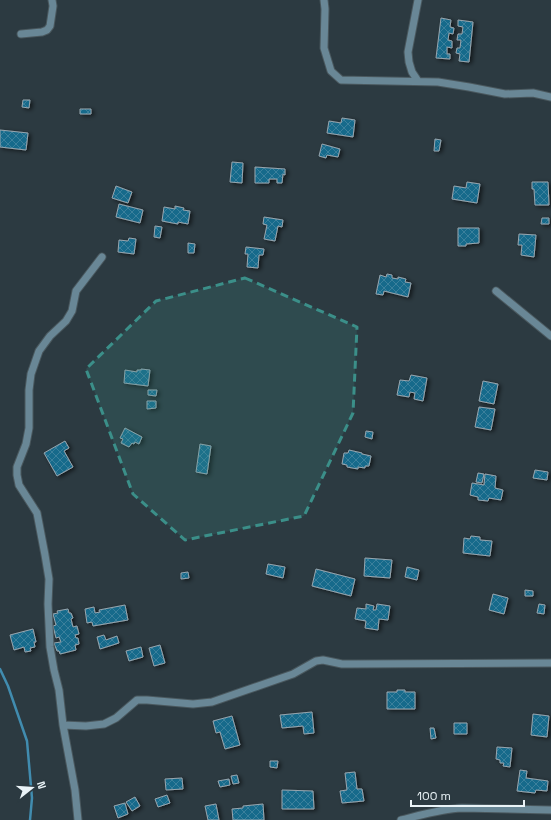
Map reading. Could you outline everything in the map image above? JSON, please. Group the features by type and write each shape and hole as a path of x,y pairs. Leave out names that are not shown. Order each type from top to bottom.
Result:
{"street":[{"path":"21,34 42,32 47,30 50,26 53,6 52,0"},
{"path":"324,0 324,48 331,71 341,80 438,82 505,94 533,93 551,97"},
{"path":"418,0 408,52 412,72 418,81"},
{"path":"78,820 75,790 63,725 59,690 50,646 48,604 49,579 45,555 36,513 19,485 16,475 17,467 26,444 29,428 29,390 31,374 39,351 50,336 66,321 72,311 76,292 102,257"},
{"path":"496,291 551,336"},
{"path":"63,725 86,726 104,724 116,718 137,700 193,704 212,702 293,674 309,664 323,660 342,664 551,663"},
{"path":"401,820 450,808 551,810"}],"highlighted area":[{"path":"245,278 357,327 353,413 304,516 185,540 133,494 86,369 156,301"}],"building":[{"path":"441,18 451,20 450,27 454,28 453,34 449,33 448,40 452,41 452,48 447,47 447,54 450,54 450,59 436,58"},
{"path":"458,20 473,22 469,62 459,61 460,54 456,53 457,48 460,48 461,40 457,40 458,34 462,34 463,27 458,26"},
{"path":"23,100 30,100 29,108 22,107"},
{"path":"80,109 91,109 91,114 80,114"},
{"path":"342,118 355,120 353,137 327,133 329,121 341,123"},
{"path":"0,130 28,133 26,150 0,147"},
{"path":"435,139 441,140 439,151 434,151"},
{"path":"322,144 340,149 338,157 327,155 326,158 319,156"},
{"path":"232,162 243,163 242,183 230,182"},
{"path":"255,167 285,169 285,175 283,174 282,183 277,183 277,179 269,179 269,183 255,183"},
{"path":"467,182 480,184 477,203 452,199 454,186 466,188"},
{"path":"532,182 548,182 549,205 535,205"},
{"path":"116,186 132,192 128,203 112,198"},
{"path":"119,204 143,210 140,223 116,217"},
{"path":"175,206 184,208 183,210 190,211 188,224 162,221 164,207 175,209"},
{"path":"264,217 283,220 282,227 278,226 275,241 264,239 267,225 263,224"},
{"path":"542,218 549,218 549,224 541,224"},
{"path":"155,226 162,227 160,238 154,237"},
{"path":"458,228 479,228 479,243 458,246"},
{"path":"519,234 536,235 534,257 521,255 522,245 518,245"},
{"path":"129,238 136,239 134,254 118,252 119,240 128,241"},
{"path":"188,243 195,244 194,253 188,253"},
{"path":"246,247 264,249 263,255 259,255 258,268 247,267 248,254 245,254"},
{"path":"387,274 392,275 392,278 398,279 398,277 406,279 405,282 411,283 408,297 384,291 383,295 376,294 380,275 386,277"},
{"path":"125,370 137,372 137,370 150,370 148,386 124,383"},
{"path":"411,375 427,378 423,401 414,399 415,393 410,392 409,397 397,395 400,380 409,381"},
{"path":"483,381 498,384 494,404 479,401"},
{"path":"148,390 157,390 156,396 148,395"},
{"path":"147,401 156,401 156,408 147,409"},
{"path":"479,407 495,409 491,430 475,427"},
{"path":"125,428 142,437 139,444 135,442 129,447 121,443 123,439 120,438"},
{"path":"366,431 373,432 372,439 365,437"},
{"path":"65,441 69,448 64,451 73,467 57,476 44,453"},
{"path":"200,444 211,446 207,474 196,472"},
{"path":"349,450 371,456 369,466 365,466 365,468 358,467 358,469 347,467 347,465 342,464 344,453 348,453"},
{"path":"535,470 548,472 547,480 533,478"},
{"path":"478,473 484,474 482,483 476,482"},
{"path":"485,474 496,476 495,488 503,490 501,500 489,498 488,501 478,500 478,497 470,495 472,483 484,485"},
{"path":"471,536 480,537 480,540 492,541 490,556 463,553 464,538 470,539"},
{"path":"365,558 392,560 390,578 364,576"},
{"path":"268,564 285,567 283,578 266,574"},
{"path":"407,567 419,570 417,580 405,577"},
{"path":"316,569 355,579 351,596 312,586"},
{"path":"188,572 189,578 181,579 181,573"},
{"path":"525,590 533,591 533,596 525,596"},
{"path":"493,594 508,598 504,614 489,610"},
{"path":"366,604 374,606 373,610 376,610 377,604 390,606 388,620 379,619 378,630 365,628 366,621 355,619 357,608 366,609"},
{"path":"539,604 545,605 544,614 537,613"},
{"path":"125,605 128,620 93,626 92,622 87,623 85,609 94,607 95,613 100,612 99,610"},
{"path":"68,609 73,618 71,619 73,627 77,626 79,634 75,635 76,638 78,638 79,644 75,645 76,650 60,654 54,643 61,642 59,637 56,638 53,626 56,625 53,614 58,613 57,611"},
{"path":"33,629 36,642 34,642 35,647 30,648 31,651 25,652 24,647 14,650 10,635"},
{"path":"104,635 106,640 117,636 119,643 100,649 97,637"},
{"path":"160,645 165,663 154,666 149,648"},
{"path":"141,647 143,657 129,661 126,651"},
{"path":"397,690 415,692 415,709 387,709 387,692 397,692"},
{"path":"312,712 314,733 304,734 303,726 282,728 280,715"},
{"path":"533,714 549,716 547,737 531,735"},
{"path":"232,716 240,745 225,749 220,732 216,733 213,721"},
{"path":"454,723 467,723 467,734 454,734"},
{"path":"430,728 434,728 436,738 431,739"},
{"path":"497,747 512,748 510,767 503,766 504,763 500,763 500,760 496,759"},
{"path":"270,761 278,761 277,768 270,767"},
{"path":"520,770 527,771 526,778 548,781 547,791 536,790 535,793 517,791"},
{"path":"355,772 357,789 362,789 364,801 342,803 340,791 347,790 345,773"},
{"path":"237,775 239,783 233,784 231,776"},
{"path":"182,778 183,789 166,790 165,779"},
{"path":"229,779 230,785 220,787 218,781"},
{"path":"282,790 313,791 314,809 282,809"},
{"path":"167,795 170,803 158,807 155,799"},
{"path":"135,797 140,806 132,811 126,802"},
{"path":"125,803 128,814 118,818 114,806"},
{"path":"216,804 219,820 208,820 205,806"},
{"path":"263,804 264,820 233,820 232,809 243,808 243,806"}],"waterway":[{"path":"0,669 8,686 27,741 32,798 30,820"}]}
